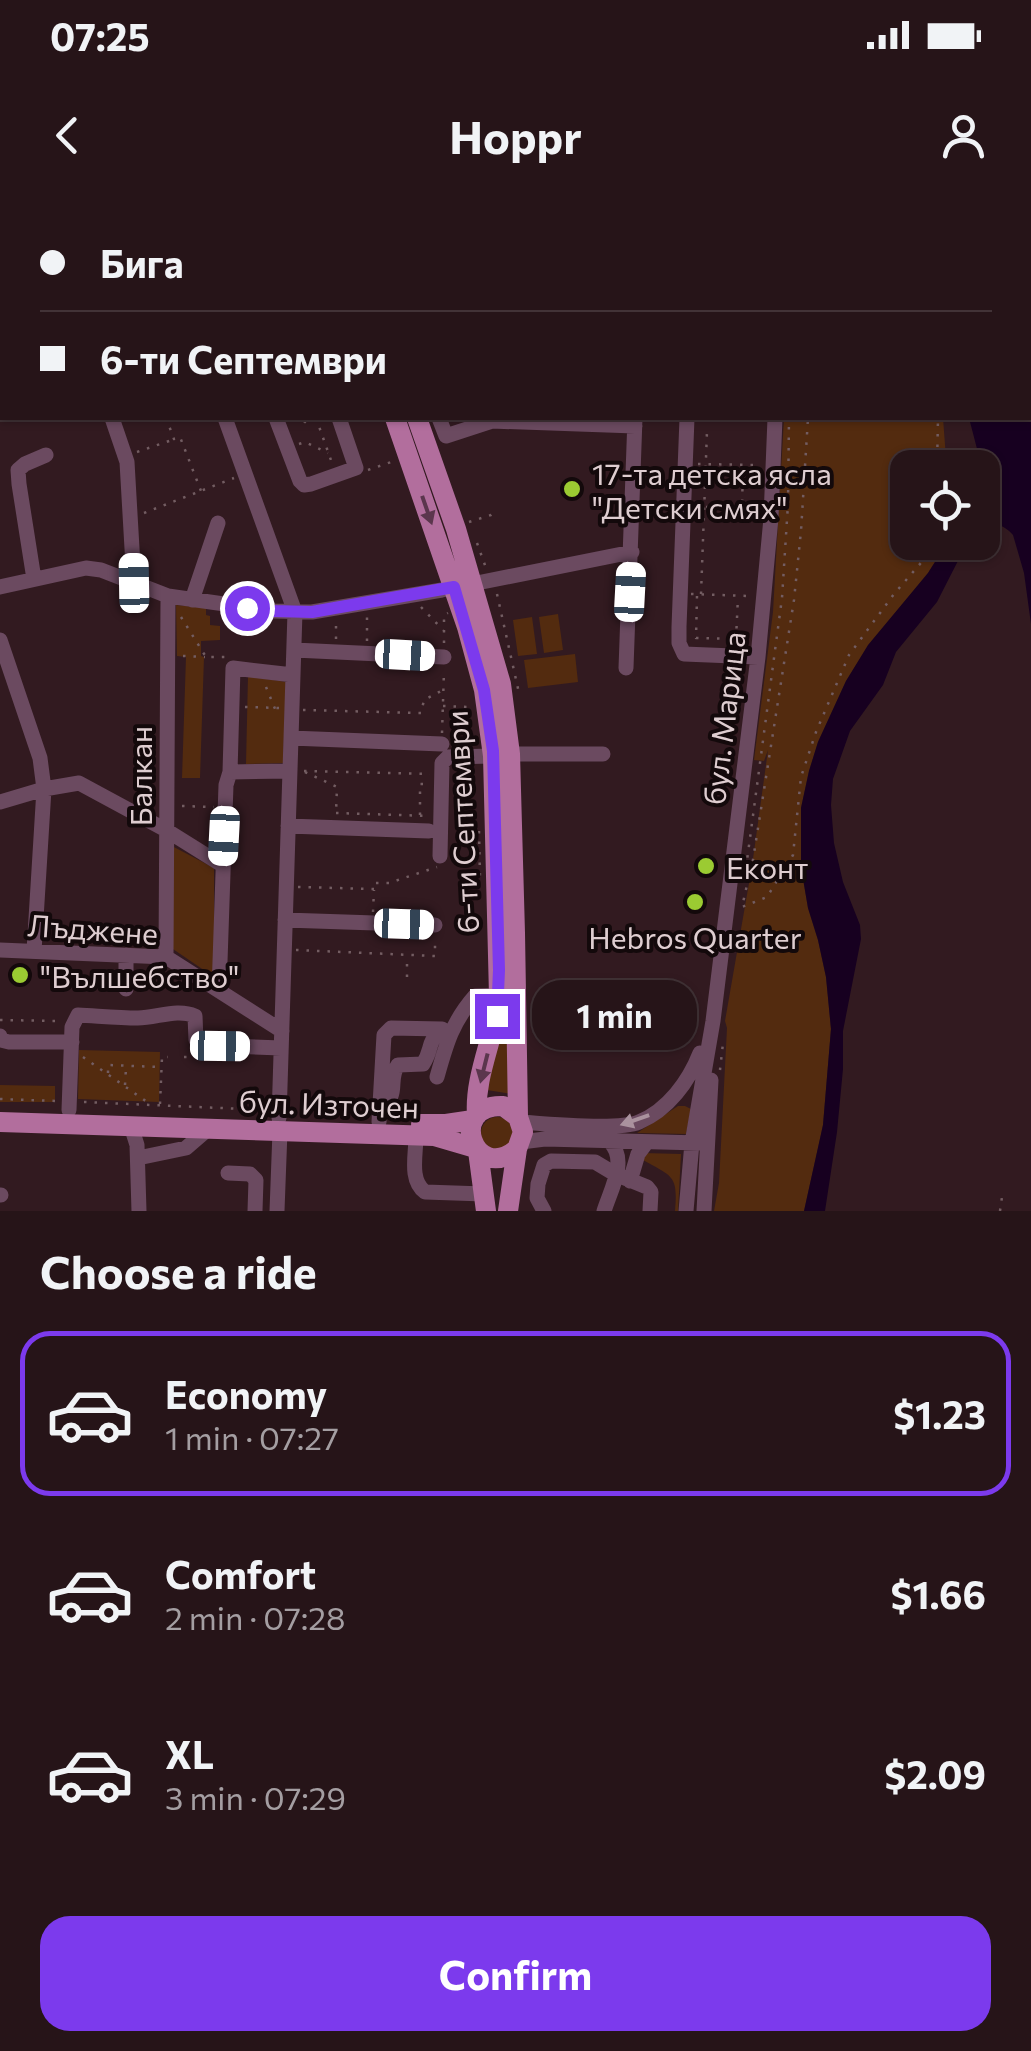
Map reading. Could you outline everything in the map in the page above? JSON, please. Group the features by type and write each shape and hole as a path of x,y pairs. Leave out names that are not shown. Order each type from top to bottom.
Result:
{"main road":[{"name":"6-ти Септември","path":"396,420 500,684 499,995 470,1134 477,1149 485,1203"},
{"name":"6-ти Септември","path":"418,420 456,529 463,585"},
{"name":"6-ти Септември","path":"502,755 516,932 519,1132 508,1211"},
{"name":"бул. Източен","path":"0,1108 69,1106 280,1120 450,1139 477,1149"},
{"path":"475,1117 493,1106 511,1110 519,1132 510,1155 494,1158 477,1149"},
{"name":"бул. Източен","path":"0,1122 208,1129 380,1114 446,1124 475,1117"}],"street":[{"path":"113,420 125,456 134,583"},
{"path":"226,420 294,612 293,676 282,712 291,738 277,1211"},
{"path":"277,420 304,485 356,468 340,420"},
{"path":"440,420 446,436 492,421 635,422 626,668"},
{"path":"687,420 693,594 679,643 684,654 758,657"},
{"name":"бул. Марица","path":"700,1143 758,657 771,518 775,420"},
{"path":"34,579 18,470 46,456"},
{"path":"192,600 218,523"},
{"path":"0,587 86,568 134,583 168,602 192,600 294,612 410,595 632,552"},
{"name":"Балкан","path":"166,957 168,602"},
{"path":"0,640 40,758 44,789 34,950"},
{"path":"294,650 444,657"},
{"path":"219,991 233,668 293,676"},
{"path":"0,700 18,692"},
{"path":"291,738 442,744"},
{"path":"440,861 442,763 448,757 603,754"},
{"path":"230,772 290,771"},
{"path":"0,802 79,784 222,865"},
{"path":"288,826 429,831"},
{"path":"285,920 436,924"},
{"name":"Лъджене","path":"0,950 166,957 219,991 281,1040"},
{"path":"126,955 126,990"},
{"path":"380,1114 393,1096 394,1070 398,1065 423,1064 430,1040 446,1031 475,996 499,995"},
{"path":"69,1106 74,1021 78,1015 144,1018 190,1013 195,1016 196,1040 202,1045 281,1040"},
{"path":"519,1132 638,1123 668,1102 693,1071 713,1021"},
{"path":"380,1114 384,1035 391,1028 446,1031"},
{"path":"436,1077 446,1031"},
{"path":"0,1036 9,1042 72,1045"},
{"path":"668,1102 686,1098 705,1112"},
{"path":"131,1126 138,1158 138,1211"},
{"path":"138,1158 186,1148 208,1129"},
{"path":"519,1132 545,1139 700,1143"},
{"path":"416,1136 418,1186 425,1192 485,1203"},
{"path":"603,1211 619,1159 618,1150 610,1142"},
{"path":"617,1175 647,1142"},
{"path":"686,1211 700,1143"},
{"path":"700,1143 704,1211"},
{"path":"544,1211 537,1198 538,1184 544,1165 551,1161 591,1161 647,1188 651,1192 650,1211"},
{"path":"228,1173 250,1174 256,1180 255,1211"}],"path":[{"path":"167,420 174,440"},
{"path":"317,420 332,464"},
{"path":"808,420 794,600 752,866 742,907 767,897 793,855 801,777 849,655 923,560"},
{"path":"937,450 938,420"},
{"path":"707,431 704,507 693,594 696,638 736,640 738,596"},
{"path":"125,456 180,437 201,491"},
{"path":"287,448 306,442 329,454"},
{"path":"356,468 368,470 395,461"},
{"path":"686,464 755,465"},
{"path":"704,507 742,508 744,465"},
{"path":"131,518 246,476"},
{"path":"465,524 495,512"},
{"path":"693,594 749,596"},
{"path":"410,595 444,632"},
{"path":"168,602 206,657"},
{"path":"366,652 367,602"},
{"path":"336,608 336,651"},
{"path":"442,744 444,615 449,613"},
{"path":"167,655 234,658 233,668"},
{"path":"260,672 282,712"},
{"path":"245,706 282,712 421,713 424,700 443,690"},
{"path":"443,706 475,707"},
{"path":"441,816 336,813 337,786 303,770 442,779"},
{"path":"420,815 420,784 442,779"},
{"path":"166,805 225,807"},
{"path":"478,834 484,891"},
{"path":"373,922 374,883 390,882 440,861"},
{"path":"739,912 744,877 752,866"},
{"path":"286,887 374,888"},
{"path":"284,949 435,956 436,924"},
{"path":"407,954 407,977"},
{"path":"0,1020 74,1021"},
{"path":"72,1045 151,1105"},
{"path":"160,1105 162,1056 168,1057"},
{"path":"184,1057 192,1057"},
{"path":"108,1074 108,1064 162,1067"},
{"path":"126,1066 126,1087"},
{"path":"0,1099 69,1106 160,1105 280,1120 410,1115"},
{"path":"1000,1211 1002,1197"}],"shaded area":[{"path":"784,420 943,420 945,450 890,450 890,560 936,560 869,645 846,681 818,742 801,808 801,867 826,977 831,1029 823,1125 804,1211 714,1211 719,1183 725,1021 768,750 764,761 754,760 773,612"},
{"path":"970,420 1031,420 1031,624 1024,573 1013,535 1000,526 1000,450 977,450"},
{"path":"936,560 958,560 937,602 896,652 883,685 850,731 833,779 834,843 861,939 843,1031 837,1132 825,1211 804,1211 823,1125 831,1029 826,977 801,867 801,808 818,742 846,681 868,645"},
{"path":"176,605 206,608 210,625 220,626 220,640 201,641 204,657 200,778 182,778 186,657 177,656"},
{"path":"558,614 563,650 544,653 539,617"},
{"path":"532,617 537,654 518,656 513,620"},
{"path":"575,654 578,682 528,688 524,660"},
{"path":"248,676 286,682 283,763 246,764"},
{"path":"170,845 214,868 214,977 170,947"},
{"path":"506,1008 512,1094 487,1090"},
{"path":"79,1050 160,1052 159,1102 78,1099"},
{"path":"0,1085 55,1086 55,1102 0,1102"},
{"path":"678,1106 691,1109 686,1134 637,1133"},
{"path":"497,1117 508,1122 513,1133 508,1144 497,1149 486,1144 481,1133 486,1122"},
{"path":"643,1153 681,1154 678,1211 671,1178 643,1160"}],"place":[{"name":"17-та детска ясла \"Детски смях\"","path":"572,489"},
{"name":"Еконт","path":"706,866"},
{"name":"Hebros Quarter","path":"695,902"},
{"name":"\"Вълшебство\"","path":"20,975"}],"route":[{"path":"247,608 312,612 454,587 484,690 493,751 497,1016"}]}
